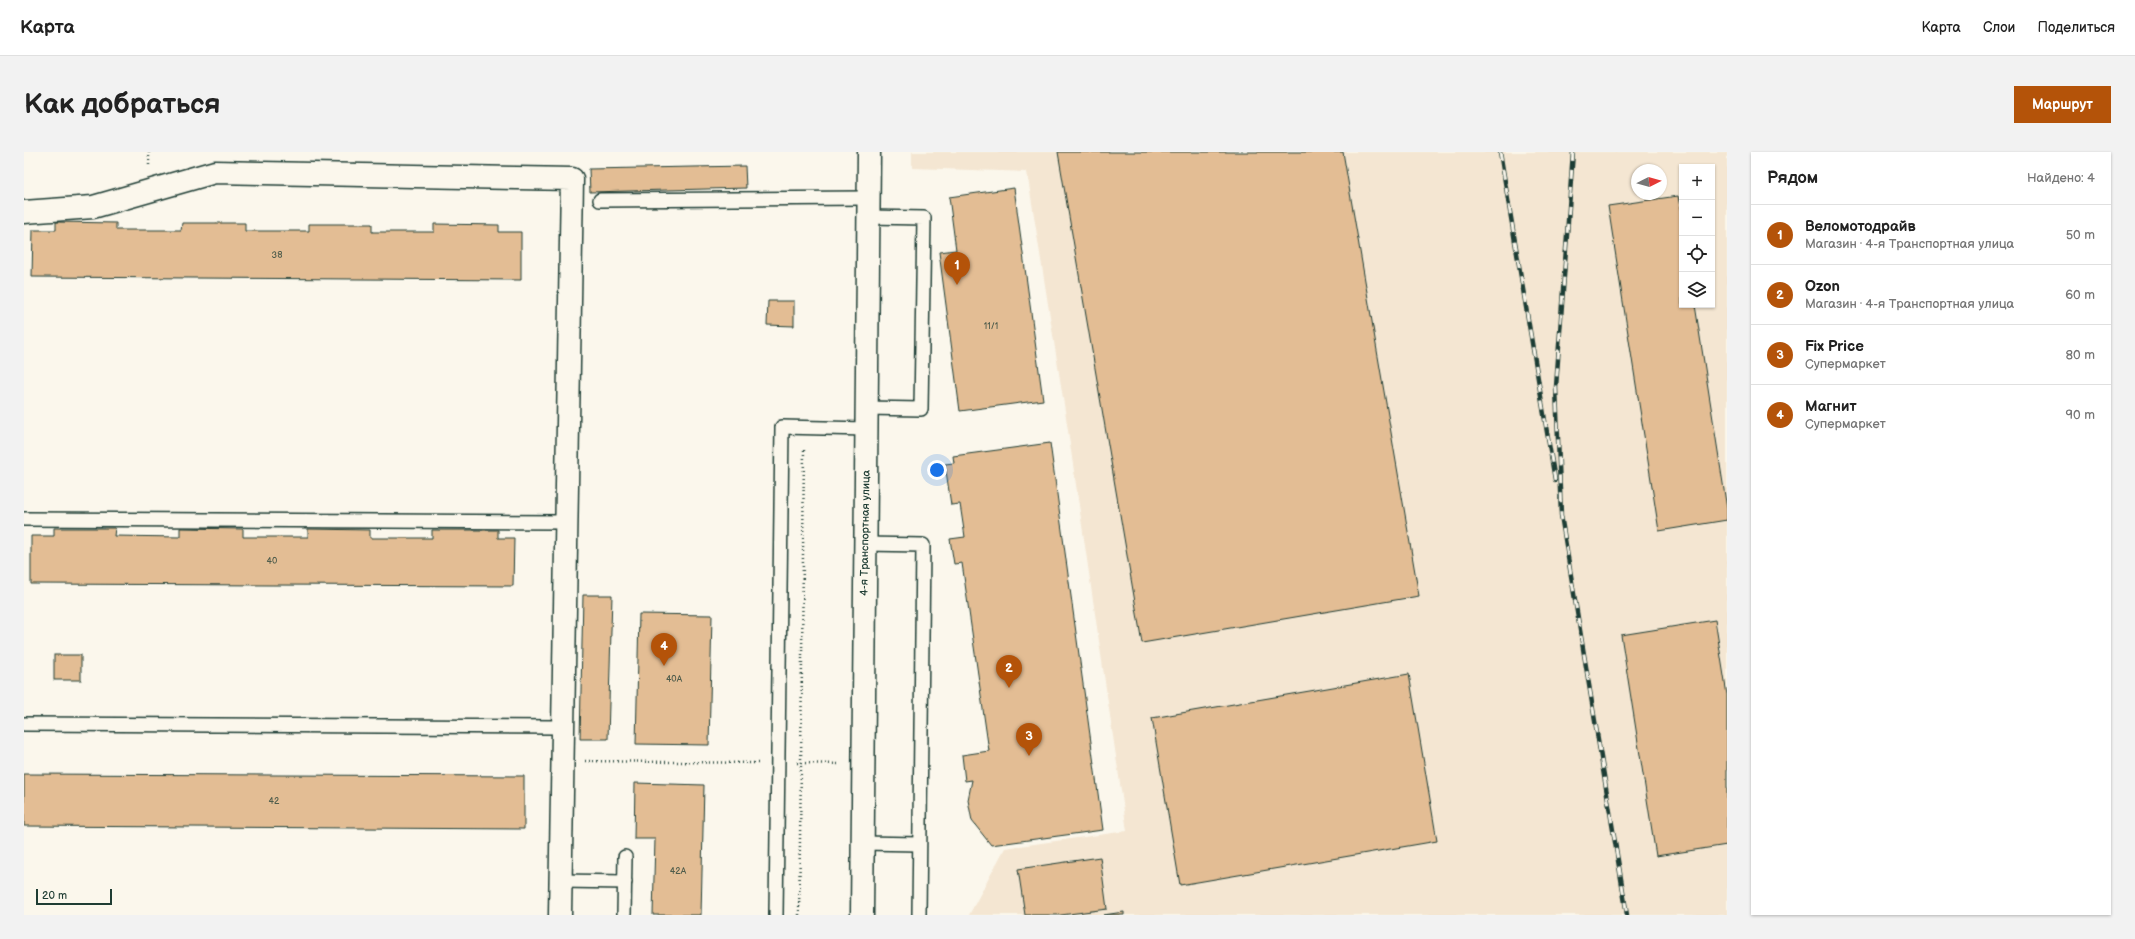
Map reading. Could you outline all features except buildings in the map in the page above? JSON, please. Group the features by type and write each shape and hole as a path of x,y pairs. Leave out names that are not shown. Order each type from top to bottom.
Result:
{"street":[{"name":"4-я Транспортная улица","path":"862,915 869,152"},
{"path":"24,212 93,207 214,172 572,179 560,915"}],"lane":[{"path":"600,200 868,208 924,218 921,409 805,428 782,427 776,915"},
{"path":"24,519 566,522"},
{"path":"865,544 923,545 919,915"},
{"path":"24,724 563,727"},
{"path":"862,843 920,844"},
{"path":"624,915 625,857"},
{"path":"561,881 625,882"}],"path":[{"path":"799,915 805,428"},
{"path":"563,760 863,764"}],"shaded area":[{"path":"912,152 1727,152 1727,915 969,915 1005,848 1127,831 1066,417 1027,172 912,168"}],"railway":[{"path":"1500,152 1555,480"},
{"path":"1573,152 1556,387 1561,515 1627,915"}],"place":[{"name":"Веломотодрайв","path":"957,285"},
{"name":"Магнит","path":"664,666"},
{"name":"Ozon","path":"1009,688"},
{"name":"Fix Price","path":"1029,756"}]}
